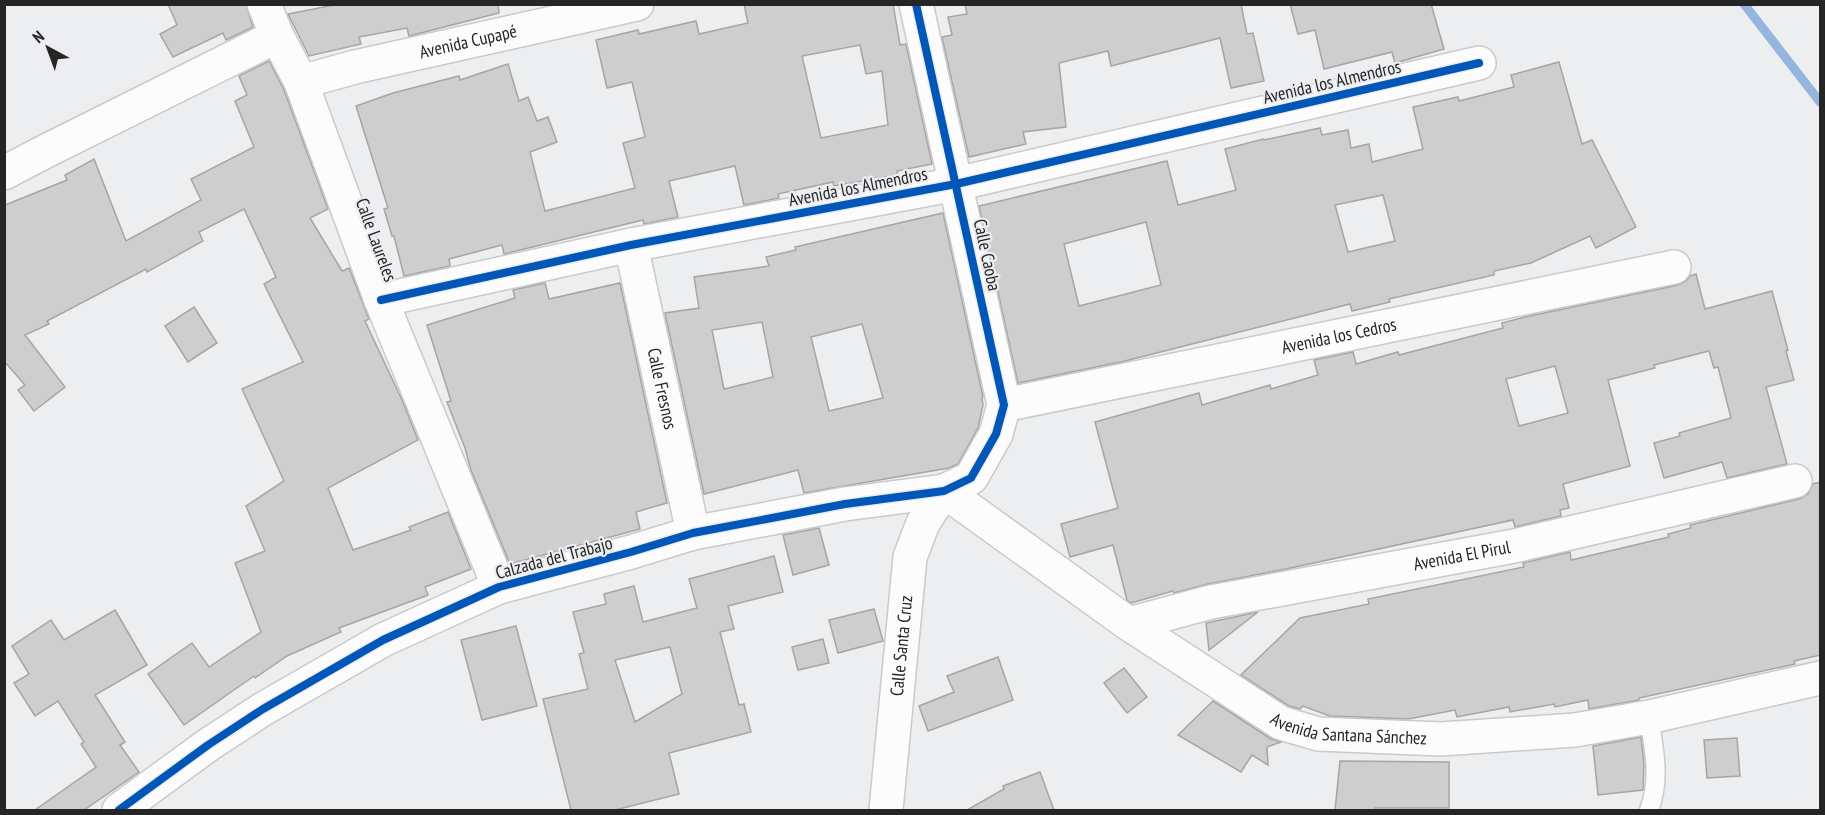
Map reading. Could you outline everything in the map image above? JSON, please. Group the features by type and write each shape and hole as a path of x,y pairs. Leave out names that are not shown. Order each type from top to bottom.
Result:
{"street":[{"name":"Calle Laureles","path":"264,4 277,36 301,82 381,300 499,587"},
{"name":"Avenida Cupapé","path":"301,82 355,67 636,4"},
{"name":"Calle Caoba","path":"916,4 1004,405 996,434 971,478 944,491"},
{"path":"4,173 277,36"},
{"name":"Avenida los Almendros","path":"381,300 632,245 956,184 1479,63"},
{"name":"Calle Fresnos","path":"632,245 693,533"},
{"name":"Avenida los Cedros","path":"1004,405 1674,267"},
{"name":"Avenida El Pirul","path":"1129,624 1210,602 1514,546 1795,481"},
{"name":"Calzada del Trabajo","path":"118,810 208,745 263,709 383,640 499,587 693,533 845,504 944,491"},
{"name":"Avenida Santana Sánchez","path":"944,491 1129,624 1281,723 1318,734 1441,739 1575,730 1649,717 1821,678"},
{"name":"Calle Santa Cruz","path":"886,810 910,557 923,523 944,491"}],"lane":[{"path":"1649,717 1657,768 1650,810"}],"building":[{"path":"168,4 246,4 253,27 226,40 223,33 173,57 160,34 177,25"},
{"path":"339,4 498,4 499,13 409,36 407,28 359,37 361,44 309,56 288,14"},
{"path":"744,4 893,4 900,45 906,44 932,164 897,171 898,175 834,186 833,182 778,194 779,198 744,205 735,166 669,181 678,217 644,224 643,220 504,254 502,245 449,259 450,266 404,276 394,236 392,236 384,209 388,208 356,106 393,93 459,76 460,80 508,64 519,101 528,97 537,121 548,117 557,142 530,152 545,211 635,188 623,143 645,137 632,82 607,88 596,40 638,30 639,34 696,21 699,34 748,23","holes":["860,45 866,74 882,71 888,125 821,138 802,56"]},
{"path":"965,4 1241,4 1247,34 1253,33 1264,81 1231,88 1220,38 1111,66 1108,51 1059,63 1066,127 1023,132 1026,144 969,157 942,37 952,35 948,17 967,14"},
{"path":"1290,4 1431,4 1444,49 1395,63 1392,52 1324,69 1315,30 1298,34"},
{"path":"269,61 284,90 328,209 310,218 342,271 349,268 369,319 365,321 418,440 328,488 353,550 411,530 409,527 448,512 471,569 425,587 428,595 339,628 341,632 287,656 184,725 148,674 192,643 209,667 261,632 235,563 265,551 246,506 284,481 242,389 303,362 264,284 276,277 244,209 199,232 203,241 147,272 146,269 47,321 49,324 25,335 65,387 34,411 18,390 25,385 4,361 5,205 67,180 65,175 94,159 126,241 201,200 191,179 254,147 235,101 247,95 239,76"},
{"path":"1559,62 1582,144 1592,140 1636,227 1596,248 1590,236 1531,263 1494,271 1494,275 1389,299 1390,302 1352,311 1350,304 1125,361 1018,383 979,206 1167,161 1178,205 1236,190 1225,149 1320,128 1322,135 1348,130 1351,148 1369,144 1372,162 1423,149 1413,107 1458,97 1459,101 1514,87 1511,75","holes":["1383,195 1395,241 1348,252 1335,205","1146,222 1161,285 1079,306 1064,244"]},
{"path":"943,213 983,397 978,428 958,464 949,468 804,493 798,470 704,494 665,313 699,308 694,277 769,266 766,257 796,250 795,247","holes":["762,322 773,377 724,389 712,330","862,324 883,398 829,411 811,337"]},
{"path":"1696,274 1705,309 1772,291 1794,380 1766,387 1787,464 1727,478 1722,462 1664,478 1654,443 1731,418 1718,367 1714,368 1709,351 1608,380 1630,466 1563,484 1569,508 1560,510 1561,516 1515,527 1513,520 1174,593 1173,591 1131,603 1127,600 1113,545 1070,557 1061,524 1118,508 1095,422 1199,393 1202,405 1270,385 1271,389 1318,375 1314,360 1353,352 1356,364 1398,352 1399,355 1503,328 1502,323 1525,317 1678,285","holes":["1555,366 1568,413 1519,426 1506,379"]},
{"path":"545,283 549,299 620,283 667,503 636,512 640,529 510,564 471,470 447,402 451,401 427,325 515,298 513,290"},
{"path":"194,307 217,343 188,362 165,326"},
{"path":"1821,482 1821,655 1794,661 1795,664 1639,698 1639,700 1589,709 1588,700 1555,707 1554,704 1510,712 1509,707 1457,717 1455,710 1408,719 1330,716 1303,706 1300,709 1289,706 1241,675 1300,618 1369,604 1368,599 1524,567 1523,563 1570,552 1571,560 1669,537 1668,534 1691,528 1690,525 1799,499 1808,494 1813,484"},
{"path":"819,528 829,565 793,575 783,535"},
{"path":"774,556 783,592 728,606 734,629 720,632 739,705 744,704 751,732 669,753 679,794 615,810 571,810 543,699 588,689 579,654 584,653 573,612 606,604 604,594 634,586 643,622 697,608 689,579","holes":["670,647 682,694 635,722 615,660"]},
{"path":"874,609 883,641 838,653 829,620"},
{"path":"115,610 147,665 95,695 125,742 120,745 139,772 84,810 35,810 96,767 81,744 84,742 58,701 35,716 14,683 29,674 12,646 51,620 64,640"},
{"path":"1258,612 1209,650 1206,623"},
{"path":"516,626 537,706 482,720 461,640"},
{"path":"823,639 829,663 798,670 792,647"},
{"path":"998,657 1013,700 928,731 919,706 954,692 947,676"},
{"path":"1124,668 1147,697 1127,713 1104,683"},
{"path":"1213,701 1271,739 1281,742 1267,747 1268,765 1252,755 1241,772 1178,735"},
{"path":"1641,737 1644,764 1643,790 1598,795 1593,746"},
{"path":"1737,738 1740,776 1707,778 1704,740"},
{"path":"1340,761 1449,762 1449,808 1335,810"},
{"path":"1040,772 1054,810 967,810 1004,789 1003,786"}],"waterway":[{"path":"1744,4 1820,102"}],"cycle path":[{"path":"119,810 208,745 263,709 383,640 499,587 693,533 845,504 944,491 971,478 996,434 1004,405 916,4"},
{"path":"381,300 631,245 956,184 1479,63"}]}
